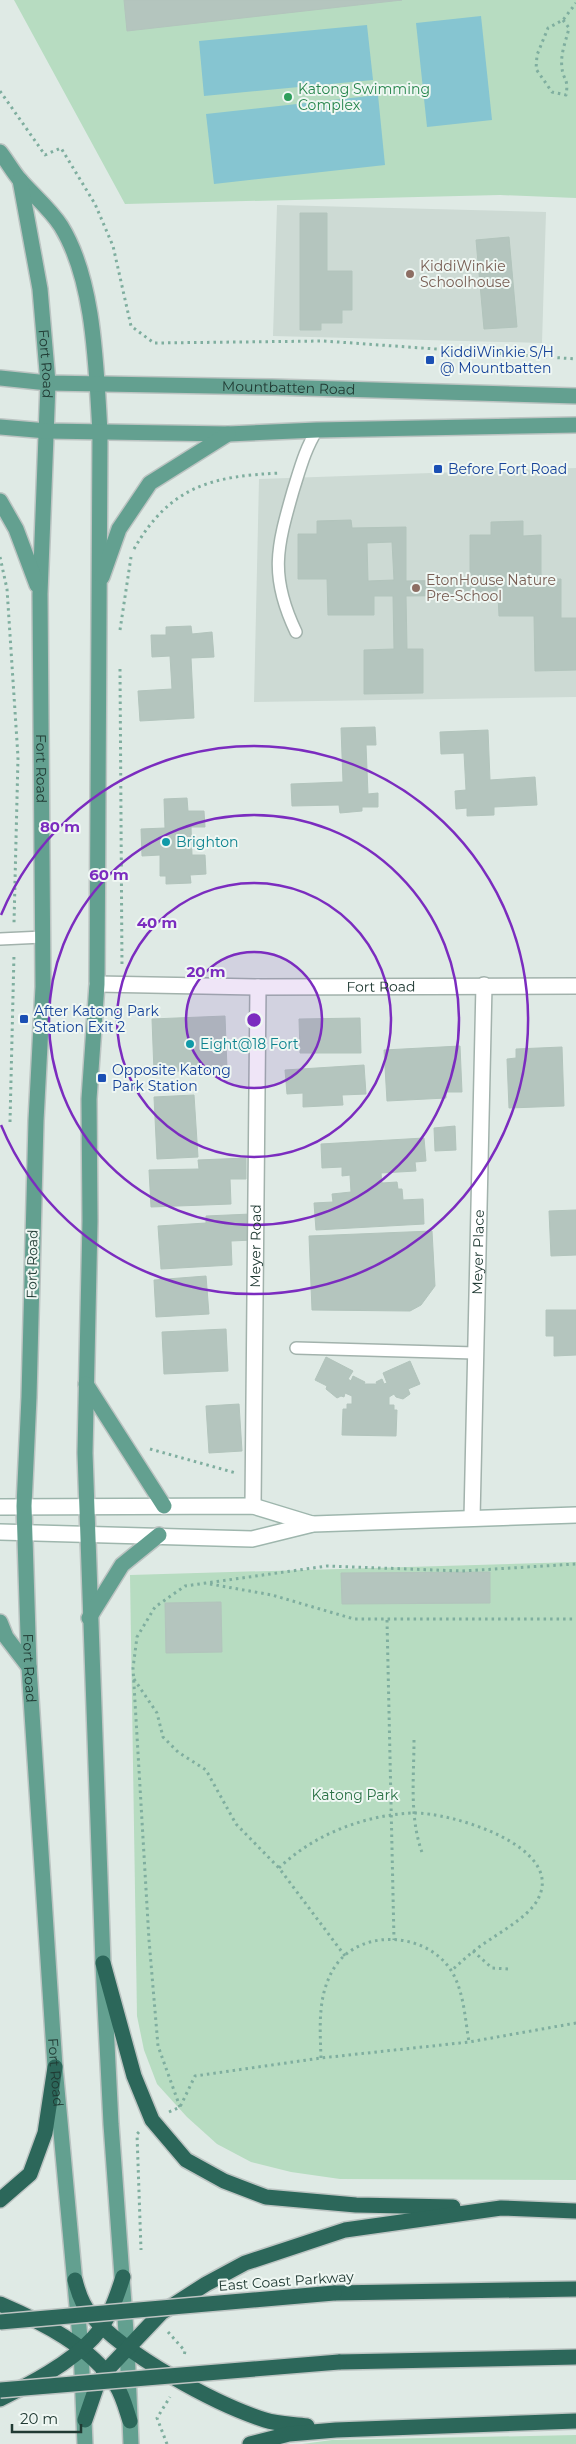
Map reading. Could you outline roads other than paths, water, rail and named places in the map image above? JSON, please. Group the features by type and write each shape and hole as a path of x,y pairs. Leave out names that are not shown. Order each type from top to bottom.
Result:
{"highway":[{"path":"103,1963 134,2076 152,2120 186,2160 224,2180 266,2197 356,2206 576,2211"},
{"path":"0,2200 30,2174 45,2133 55,2067"},
{"path":"84,2420 97,2385 106,2370 127,2346 161,2313 206,2284 245,2263 345,2230 501,2208"},
{"path":"0,2399 35,2381 81,2349 102,2326 111,2311 123,2277"},
{"path":"74,2280 80,2298 89,2313 102,2326 127,2346 179,2381 217,2401 267,2420 336,2430"},
{"name":"East Coast Parkway","path":"0,2322 334,2293 576,2289"},
{"path":"0,2304 34,2319 81,2349 106,2370 117,2387 130,2421"},
{"path":"0,2390 339,2362 576,2357"},
{"path":"250,2444 289,2434 336,2430 576,2421"}],"main road":[{"name":"Fort Road","path":"0,152 20,180 61,226 72,251 85,292 91,325 100,432 97,984 89,1099 90,1220 86,1384 86,1534 99,1815 103,1963 111,2124 123,2277 131,2444"},
{"name":"Fort Road","path":"20,180 40,289 48,383 40,594 43,987 34,1181 29,1396 24,1506 30,1667 55,2067 81,2349 85,2444"},
{"name":"Mountbatten Road","path":"0,378 48,383 576,396"},
{"path":"0,427 47,431 228,434 317,430 576,426"},
{"path":"98,586 119,529 150,483 228,434"},
{"path":"0,501 16,529 40,594"},
{"path":"86,1384 164,1506"},
{"path":"89,1618 122,1565 159,1535"},
{"path":"0,1622 6,1637 30,1667"}],"street":[{"name":"Fort Road","path":"97,984 120,986 258,987 576,986"},
{"name":"Meyer Place","path":"472,1518 484,985"},
{"name":"Meyer Road","path":"252,1506 258,987"},
{"path":"0,1507 252,1506 313,1524"},
{"path":"0,1532 25,1531 252,1539 313,1524 576,1515"}],"lane":[{"path":"296,632 284,608 277,567 279,539 306,447 317,430"},
{"path":"0,938 43,937"},
{"path":"296,1348 475,1353"}],"water":[{"path":"481,16 492,120 427,127 416,23"},
{"path":"367,25 373,80 204,96 199,41"},
{"path":"378,95 385,165 214,184 206,114"}],"place":[{"name":"Katong Swimming Complex","path":"288,97"},
{"name":"KiddiWinkie Schoolhouse","path":"410,274"},
{"name":"KiddiWinkie S/H @ Mountbatten","path":"430,360"},
{"name":"Before Fort Road","path":"438,469"},
{"name":"EtonHouse Nature Pre-School","path":"416,588"},
{"name":"Brighton","path":"166,842"},
{"name":"After Katong Park Station Exit 2","path":"24,1019"},
{"name":"Eight@18 Fort","path":"190,1044"},
{"name":"Opposite Katong Park Station","path":"102,1078"}],"park label":[{"name":"Katong Park","path":"355,1795"}]}
